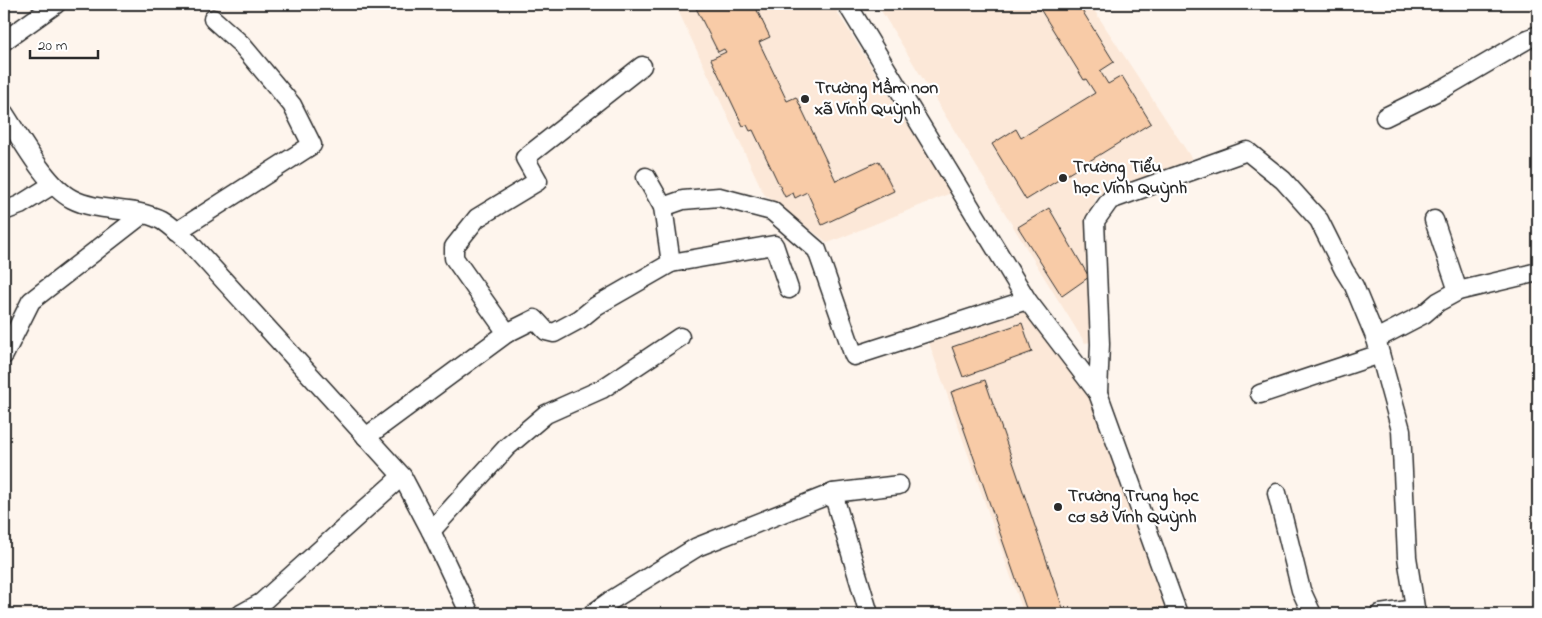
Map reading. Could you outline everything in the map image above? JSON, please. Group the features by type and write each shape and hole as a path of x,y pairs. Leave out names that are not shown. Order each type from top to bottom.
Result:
{"street":[{"path":"4,41 56,4"},
{"path":"847,4 1027,300 1098,394 1178,614"},
{"path":"176,232 312,145 292,106 241,44 213,19"},
{"path":"1385,117 1446,87 1538,35"},
{"path":"507,333 454,258 454,246 478,218 538,181 526,158 642,66"},
{"path":"4,113 52,185 72,199 94,207 143,214 161,220 188,241 402,476 431,531 470,614"},
{"path":"1098,394 1100,344 1095,221 1110,200 1247,151 1283,180 1320,220 1344,270 1354,286 1378,347 1401,430 1407,557 1416,612 1380,614"},
{"path":"646,177 663,207 671,263"},
{"path":"4,211 20,205 52,185"},
{"path":"663,207 683,200 719,197 772,211 817,250 854,356 1027,300"},
{"path":"4,356 31,301 143,214"},
{"path":"1434,220 1458,291"},
{"path":"366,437 507,333 535,319 546,331 554,333 580,319 596,306 671,263 774,245 788,289"},
{"path":"1260,394 1378,347 1438,302 1458,291 1538,272"},
{"path":"431,531 506,447 546,414 602,389 680,337"},
{"path":"241,614 261,602 402,476"},
{"path":"592,614 610,600 697,547 833,494 899,485"},
{"path":"1277,493 1301,590 1312,614"},
{"path":"833,494 869,614"}],"shaded area":[{"name":"Trường Mầm non xã Vĩnh Quỳnh","path":"675,4 832,4 951,193 828,243 764,194"},
{"name":"Trường Tiểu học Vĩnh Quỳnh","path":"877,4 1090,4 1192,159 1095,197 1091,342 1085,343"},
{"name":"Trường Trung học cơ sở Vĩnh Quỳnh","path":"1026,308 1092,400 1167,614 1024,614 927,337"}],"building":[{"path":"694,4 754,4 770,37 759,42 787,101 796,97 836,181 879,161 894,191 822,225 807,192 795,198 793,193 785,197 753,130 750,131 747,125 743,126 711,59 726,52 724,49 718,52"},
{"path":"1037,4 1078,4 1114,62 1100,71 1108,84 1122,76 1151,123 1026,200 992,144 1016,129 1021,138 1095,93 1086,79 1084,80"},
{"path":"1049,208 1089,277 1062,296 1018,227"},
{"path":"1022,323 1032,352 963,377 952,347"},
{"path":"985,380 1065,614 1028,614 951,392"},
{"path":"1158,607 1161,614 1138,614"}],"place":[{"name":"Trường Mầm non xã Vĩnh Quỳnh","path":"805,99"},
{"name":"Trường Tiểu học Vĩnh Quỳnh","path":"1063,178"},
{"name":"Trường Trung học cơ sở Vĩnh Quỳnh","path":"1058,507"}]}
